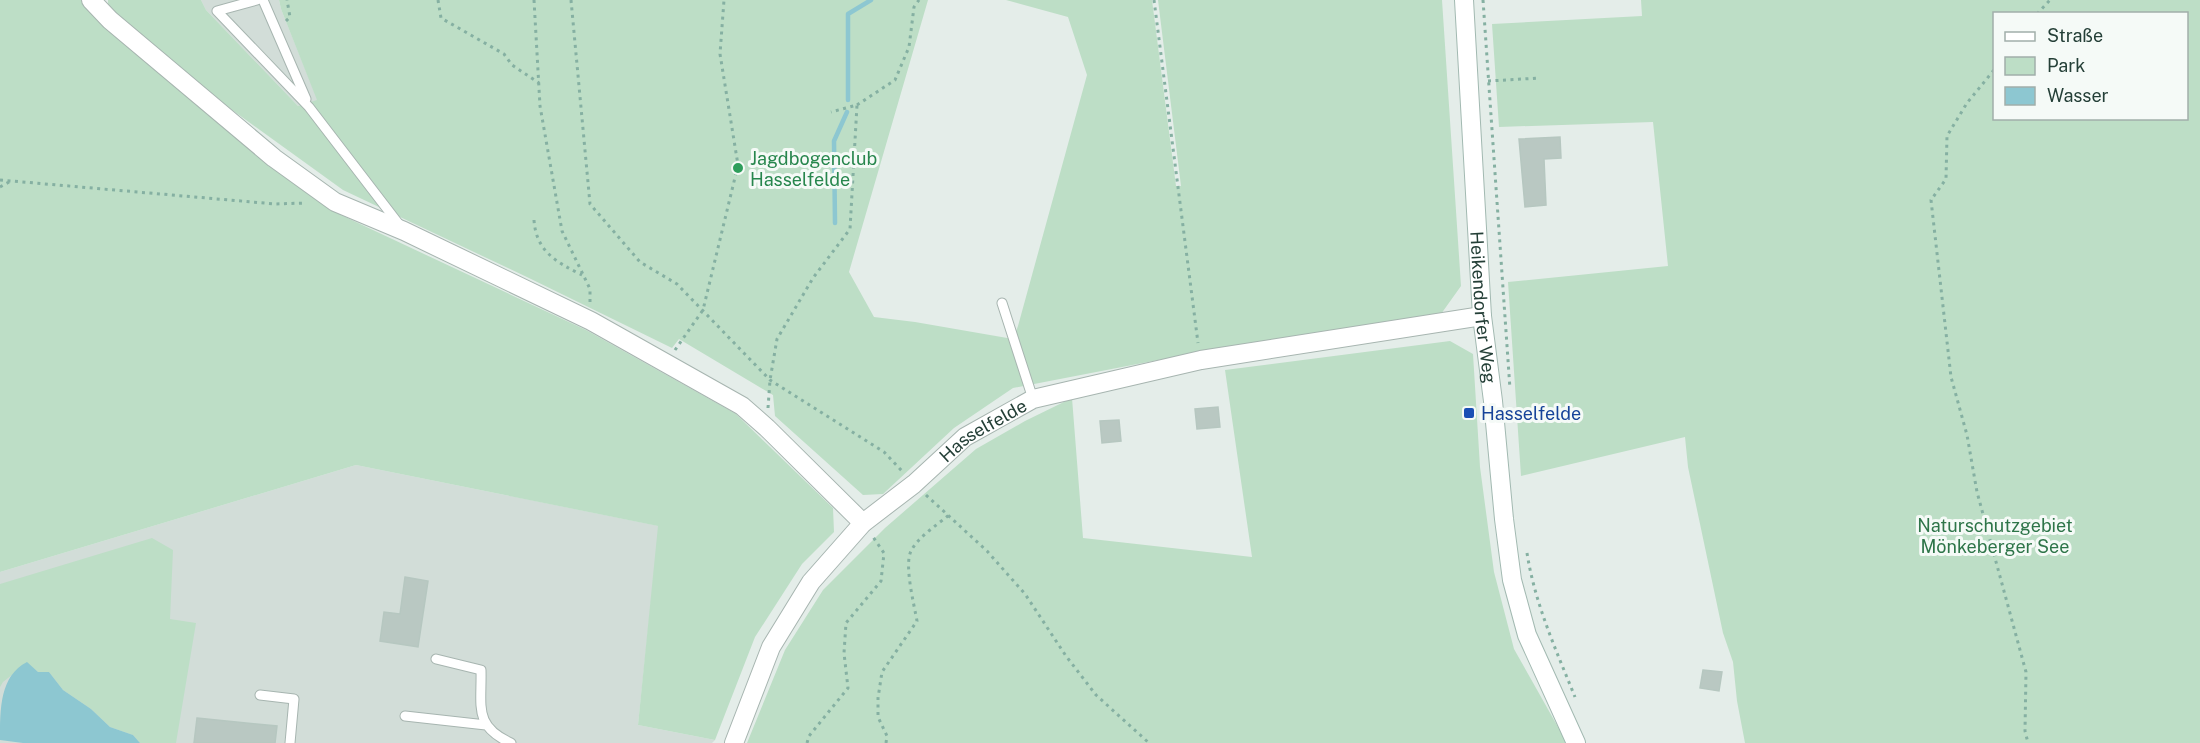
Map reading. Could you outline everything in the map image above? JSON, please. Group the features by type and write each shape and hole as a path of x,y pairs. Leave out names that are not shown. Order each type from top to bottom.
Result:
{"street":[{"path":"91,0 110,20 274,158 335,202 404,231 591,321 742,406 863,523"},
{"name":"Heikendorfer Weg","path":"1464,0 1482,316 1493,401 1503,519 1512,580 1527,635 1576,743"},
{"name":"Hasselfelde","path":"734,743 771,646 811,582 863,523 914,484 965,436 1033,399 1201,360 1482,316"}],"lane":[{"path":"257,0 217,11 309,107 404,231"},
{"path":"263,0 309,107"},
{"path":"1002,303 1033,399"},
{"path":"436,659 481,670 482,717 486,725 498,737 512,743"},
{"path":"260,695 294,699 290,743"},
{"path":"405,716 486,725"}],"path":[{"path":"276,30 290,17 287,0"},
{"path":"438,0 441,18 504,54 512,65 539,83"},
{"path":"534,0 540,106 562,231 590,289 591,321"},
{"path":"571,0 590,204 640,261 677,284 770,380 884,452 914,484 987,551 1025,594 1066,656 1096,694 1149,743"},
{"path":"666,363 703,310 738,165 720,54 724,0"},
{"path":"831,112 857,105 895,80 909,47 914,7 919,0"},
{"path":"1154,0 1201,360"},
{"path":"1484,0 1510,393"},
{"path":"2039,12 2050,0"},
{"path":"1993,72 1967,103 1947,136 1946,179 1931,200 1951,377 1967,435 1977,492 2026,672 2025,731 2028,743"},
{"path":"1489,81 1540,78"},
{"path":"767,428 770,380 777,339 813,278 850,229 857,105"},
{"path":"0,180 275,204 335,202"},
{"path":"0,187 11,182"},
{"path":"534,220 534,234 544,251 583,275"},
{"path":"886,743 887,736 878,717 882,672 917,621 909,567 911,551 927,533 949,515"},
{"path":"807,743 809,736 848,688 844,653 846,623 881,581 884,553 863,523"},
{"path":"1527,550 1532,582 1551,638 1577,700"}],"shaded area":[{"path":"201,0 279,0 318,101 298,106 206,10"},
{"path":"356,465 659,526 638,725 715,740 712,743 0,743 0,572"}],"green space":[{"path":"0,0 81,0 266,163 341,215 586,330 736,414 833,508 834,532 802,564 755,637 715,740 638,725 658,526 356,465 0,572"},
{"path":"108,0 201,0 206,10 298,106 317,100 279,0 928,0 849,272 874,317 1013,339 1087,75 1068,17 1006,0 1152,0 1176,186 1181,186 1158,0 1442,0 1461,286 1441,314 1210,350 1013,388 954,428 883,494 863,495 775,416 773,395 679,339 672,348 343,190 228,107 108,7"},
{"name":"Naturschutzgebiet Mönkeberger See","path":"1641,0 2200,0 2200,743 1745,743 1733,662 1723,633 1688,467 1685,437 1521,476 1508,282 1668,266 1653,122 1499,127 1492,24 1642,16"},
{"path":"1450,341 1473,354 1480,467 1494,572 1514,649 1567,743 747,743 785,650 823,590 885,528 976,449 1072,398 1083,538 1252,557 1225,370"},
{"path":"152,538 173,550 170,619 196,623 176,743 140,743 133,735 110,727 91,709 63,690 49,672 38,672 27,663 0,687 0,584"}],"water":[{"path":"27,662 38,672 49,672 63,690 91,709 110,727 133,735 140,743 23,743 0,740 3,694 11,676"}],"building":[{"path":"1560,137 1561,158 1544,159 1546,205 1525,207 1519,139"},
{"path":"1218,407 1220,427 1197,429 1195,409"},
{"path":"1119,420 1121,441 1102,443 1100,421"},
{"path":"405,577 428,581 418,647 380,641 384,612 400,614"},
{"path":"1703,670 1722,672 1719,691 1700,688"},
{"path":"197,718 277,726 275,743 194,743"}],"waterway":[{"path":"848,100 848,14 871,0"},
{"path":"835,223 834,141 847,112"}],"place":[{"name":"Jagdbogenclub Hasselfelde","path":"738,168"},
{"name":"Hasselfelde","path":"1469,413"}]}
